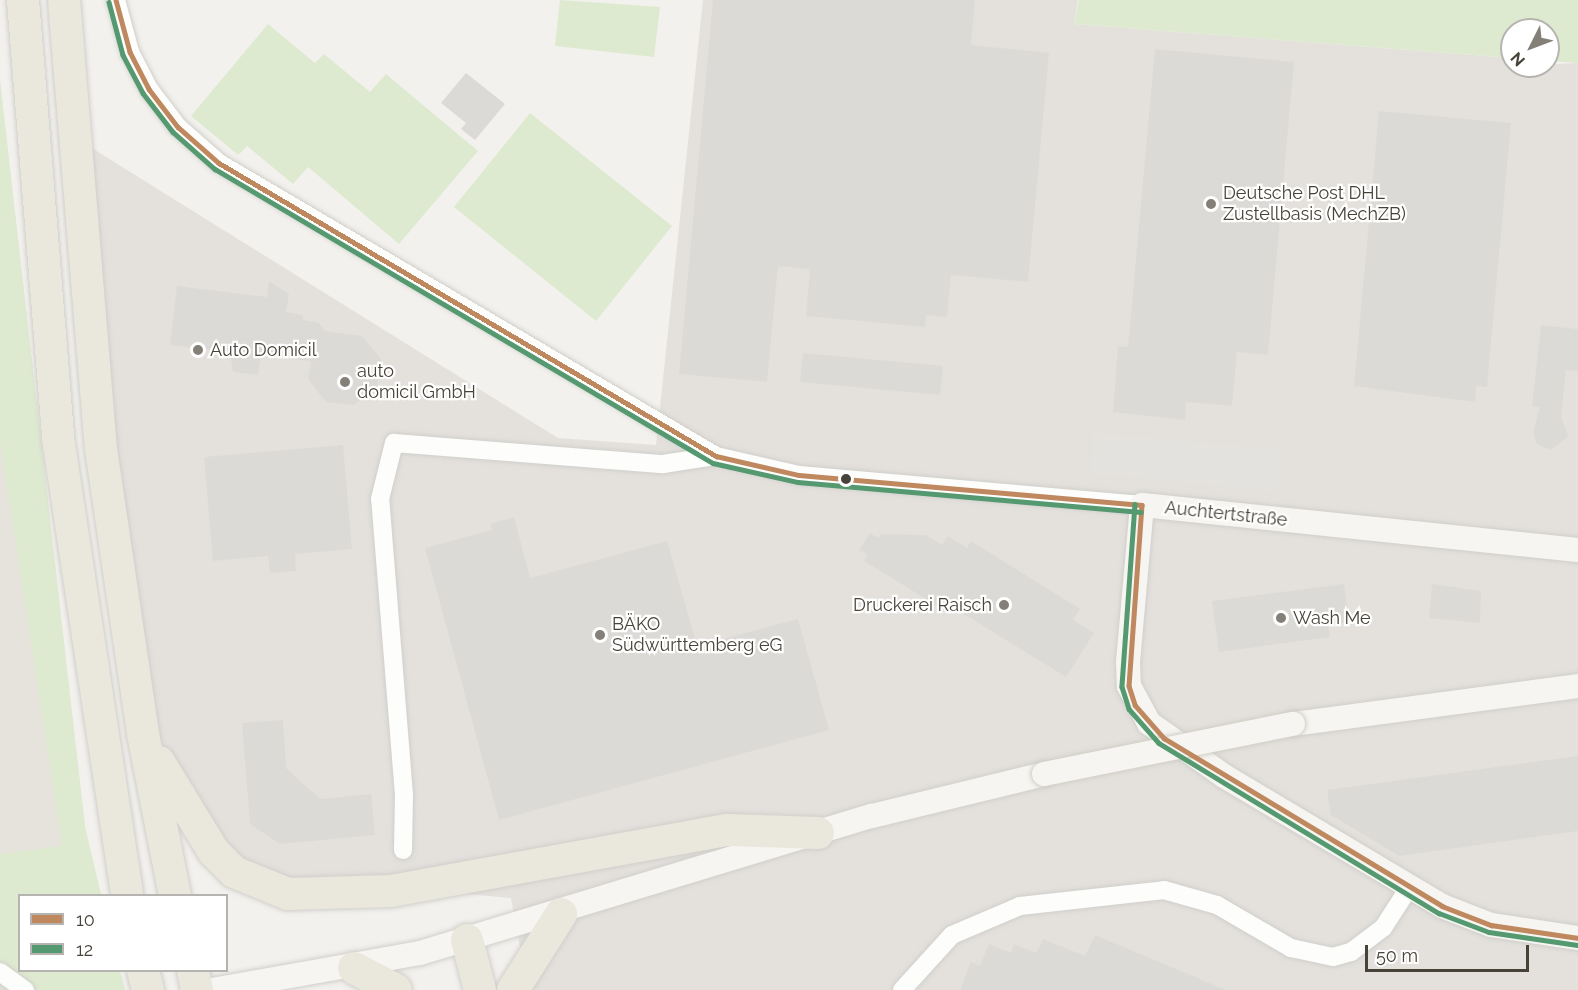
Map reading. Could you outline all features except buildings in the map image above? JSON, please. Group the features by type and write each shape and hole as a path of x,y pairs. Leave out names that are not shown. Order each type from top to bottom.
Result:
{"highway":[{"path":"23,0 59,444 127,894"},
{"path":"64,0 93,385 143,734 175,894"},
{"path":"143,734 214,852 234,872 288,894 391,891 728,830 818,833"},
{"path":"513,990 561,914"},
{"path":"467,940 480,990"},
{"path":"354,968 396,990"},
{"path":"144,972 148,990"},
{"path":"193,972 197,990"}],"main road":[{"name":"Auchtertstraße","path":"1142,505 1578,550"},
{"path":"1142,505 1128,662 1135,705 1164,738 1408,889 1491,925 1578,938"},
{"path":"212,990 354,968 467,940 561,914 818,833 1044,774 1293,724 1578,686"}],"street":[{"name":"Auchtertstraße","path":"117,0 130,52 148,89 178,127 219,163 716,456 799,475 1142,505"},
{"path":"403,849 404,795 380,499 394,443 663,464 716,456"},
{"path":"902,990 952,935 1020,906 1164,890 1217,904 1291,948 1333,957 1351,952 1383,928 1408,889"},
{"path":"0,972 26,990"}],"shaded area":[{"path":"703,0 1078,0 1074,24 1500,57 1500,78 1560,78 1560,64 1578,63 1578,990 528,990 511,898 234,872 143,734 74,137 558,438 656,445"},
{"path":"0,81 85,827 101,894 18,894 18,972 120,972 125,990 0,990"},
{"path":"1093,433 1281,450 1278,491 1090,473"}],"green space":[{"path":"560,0 660,7 654,57 555,46"},
{"path":"1079,0 1578,0 1578,63 1560,62 1560,18 1500,18 1500,57 1074,24"},
{"path":"268,24 315,63 324,54 370,92 386,74 478,151 399,244 308,167 293,184 247,146 238,155 191,116"},
{"path":"0,81 85,827 101,894 18,894 18,972 120,972 125,990 25,990 0,972 0,854 62,846 0,441"},
{"path":"530,113 672,226 596,321 454,207"}],"transit line":[{"name":"10","path":"116,0 130,52 149,89 178,127 219,163 716,456 799,475 1142,505"},
{"name":"12","path":"109,2 123,55 143,93 173,132 215,169 713,463 798,482 1141,512"},
{"name":"12","path":"1135,504 1122,687 1129,709 1159,743 1439,913 1489,932 1577,945"},
{"name":"10","path":"1142,505 1129,686 1135,705 1164,738 1442,906 1491,925 1578,938"}],"place":[{"name":"Deutsche Post DHL Zustellbasis (MechZB)","path":"1211,204"},
{"name":"Auto Domicil","path":"198,350"},
{"name":"auto domicil GmbH","path":"345,382"},
{"name":"Druckerei Raisch","path":"1004,605"},
{"name":"Wash Me","path":"1281,618"},
{"name":"BÄKO Südwürttemberg eG","path":"600,635"}]}
